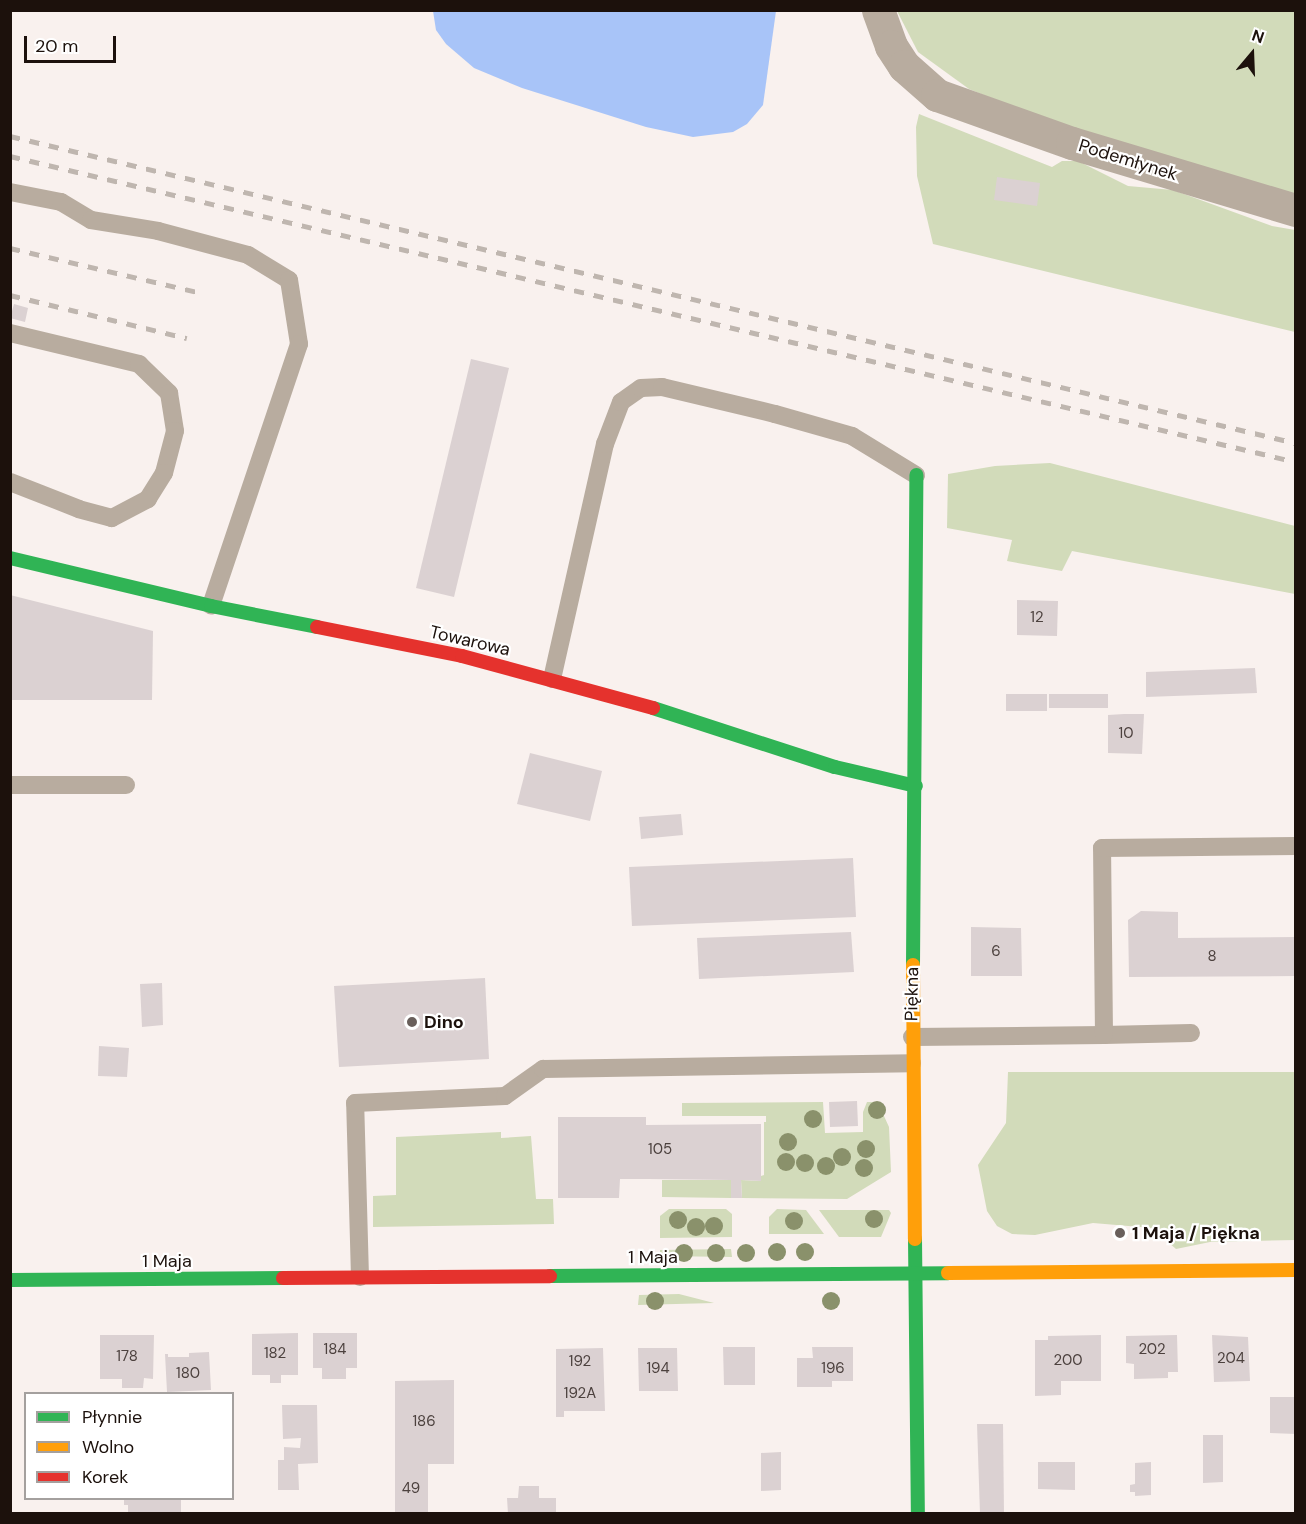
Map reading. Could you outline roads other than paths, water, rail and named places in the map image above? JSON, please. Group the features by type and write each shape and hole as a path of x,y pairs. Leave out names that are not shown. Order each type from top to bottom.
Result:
{"street":[{"name":"Podemłynek","path":"878,10 891,46 904,66 936,95 1072,143 1296,210"},
{"name":"Piękna","path":"916,475 916,786 912,1063 918,1514"},
{"name":"Towarowa","path":"10,558 211,606 462,656 651,706 835,767 916,786"},
{"name":"1 Maja","path":"10,1280 1296,1270"}],"lane":[{"path":"10,192 61,202 91,220 158,231 248,255 289,280 298,344 211,606"},
{"path":"10,333 139,364 169,393 175,431 164,473 148,499 112,518 79,509 10,482"},
{"path":"552,679 605,444 621,402 641,388 662,387 775,414 852,436 916,475"},
{"path":"10,785 126,784"},
{"path":"1104,1035 1102,848 1296,846"},
{"path":"912,1037 1191,1033"},
{"path":"360,1277 355,1103 505,1096 543,1069 912,1063"}],"water":[{"path":"433,11 776,11 763,105 747,124 733,132 693,137 646,127 522,88 474,68 446,44 436,30"}],"railway":[{"path":"10,136 1296,443"},
{"path":"10,156 1296,462"},
{"path":"10,248 197,292"},
{"path":"10,295 187,338"}],"place":[{"name":"Dino","path":"412,1022"},
{"name":"1 Maja / Piękna","path":"1120,1233"}]}
